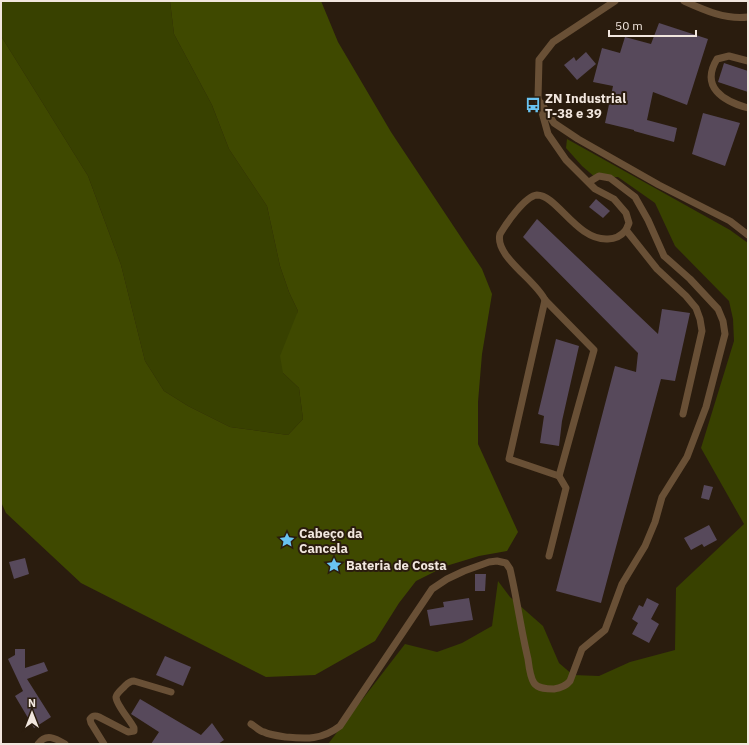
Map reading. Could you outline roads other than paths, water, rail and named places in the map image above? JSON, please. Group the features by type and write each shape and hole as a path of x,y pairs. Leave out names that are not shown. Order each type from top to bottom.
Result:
{"lane":[{"path":"559,476 594,350 545,300 536,285 505,253 498,239 502,229 525,201 538,195 545,197 585,233 601,240 617,238 623,235 626,230 629,223 626,213 614,199 595,189 566,160 548,134 538,98 539,60 548,48 553,42 615,1"},
{"path":"684,1 726,17 748,17"},
{"path":"748,61 728,56 717,59 710,75 719,94 740,106 748,108"},
{"path":"538,98 554,122 578,139 659,185 730,221 748,235"},
{"path":"251,724 263,732 307,739 333,732 340,726 432,589 447,579 489,562 497,561 506,563 510,569 523,641 534,683 538,687 551,689 567,684 570,681 582,649 605,630 622,584 645,546 662,497 687,457 695,438 714,379 723,344 725,328 724,321 718,309 690,279 664,256 645,213 635,196 610,178 599,176 589,182"},
{"path":"626,230 657,269 696,308 700,319 702,331 683,414"},
{"path":"545,300 509,459 559,476 566,488 549,556"},
{"path":"104,744 91,723 90,719 92,716 95,715 128,732 134,731 132,724 117,702 116,697 118,692 129,682 134,681 171,692"},
{"path":"38,744 41,740 47,737 52,737 65,744"}],"place":[{"name":"ZN Industrial T-38 e 39","path":"533,105"},
{"name":"Cabeço da Cancela","path":"287,540"},
{"name":"Bateria de Costa","path":"334,565"}]}
